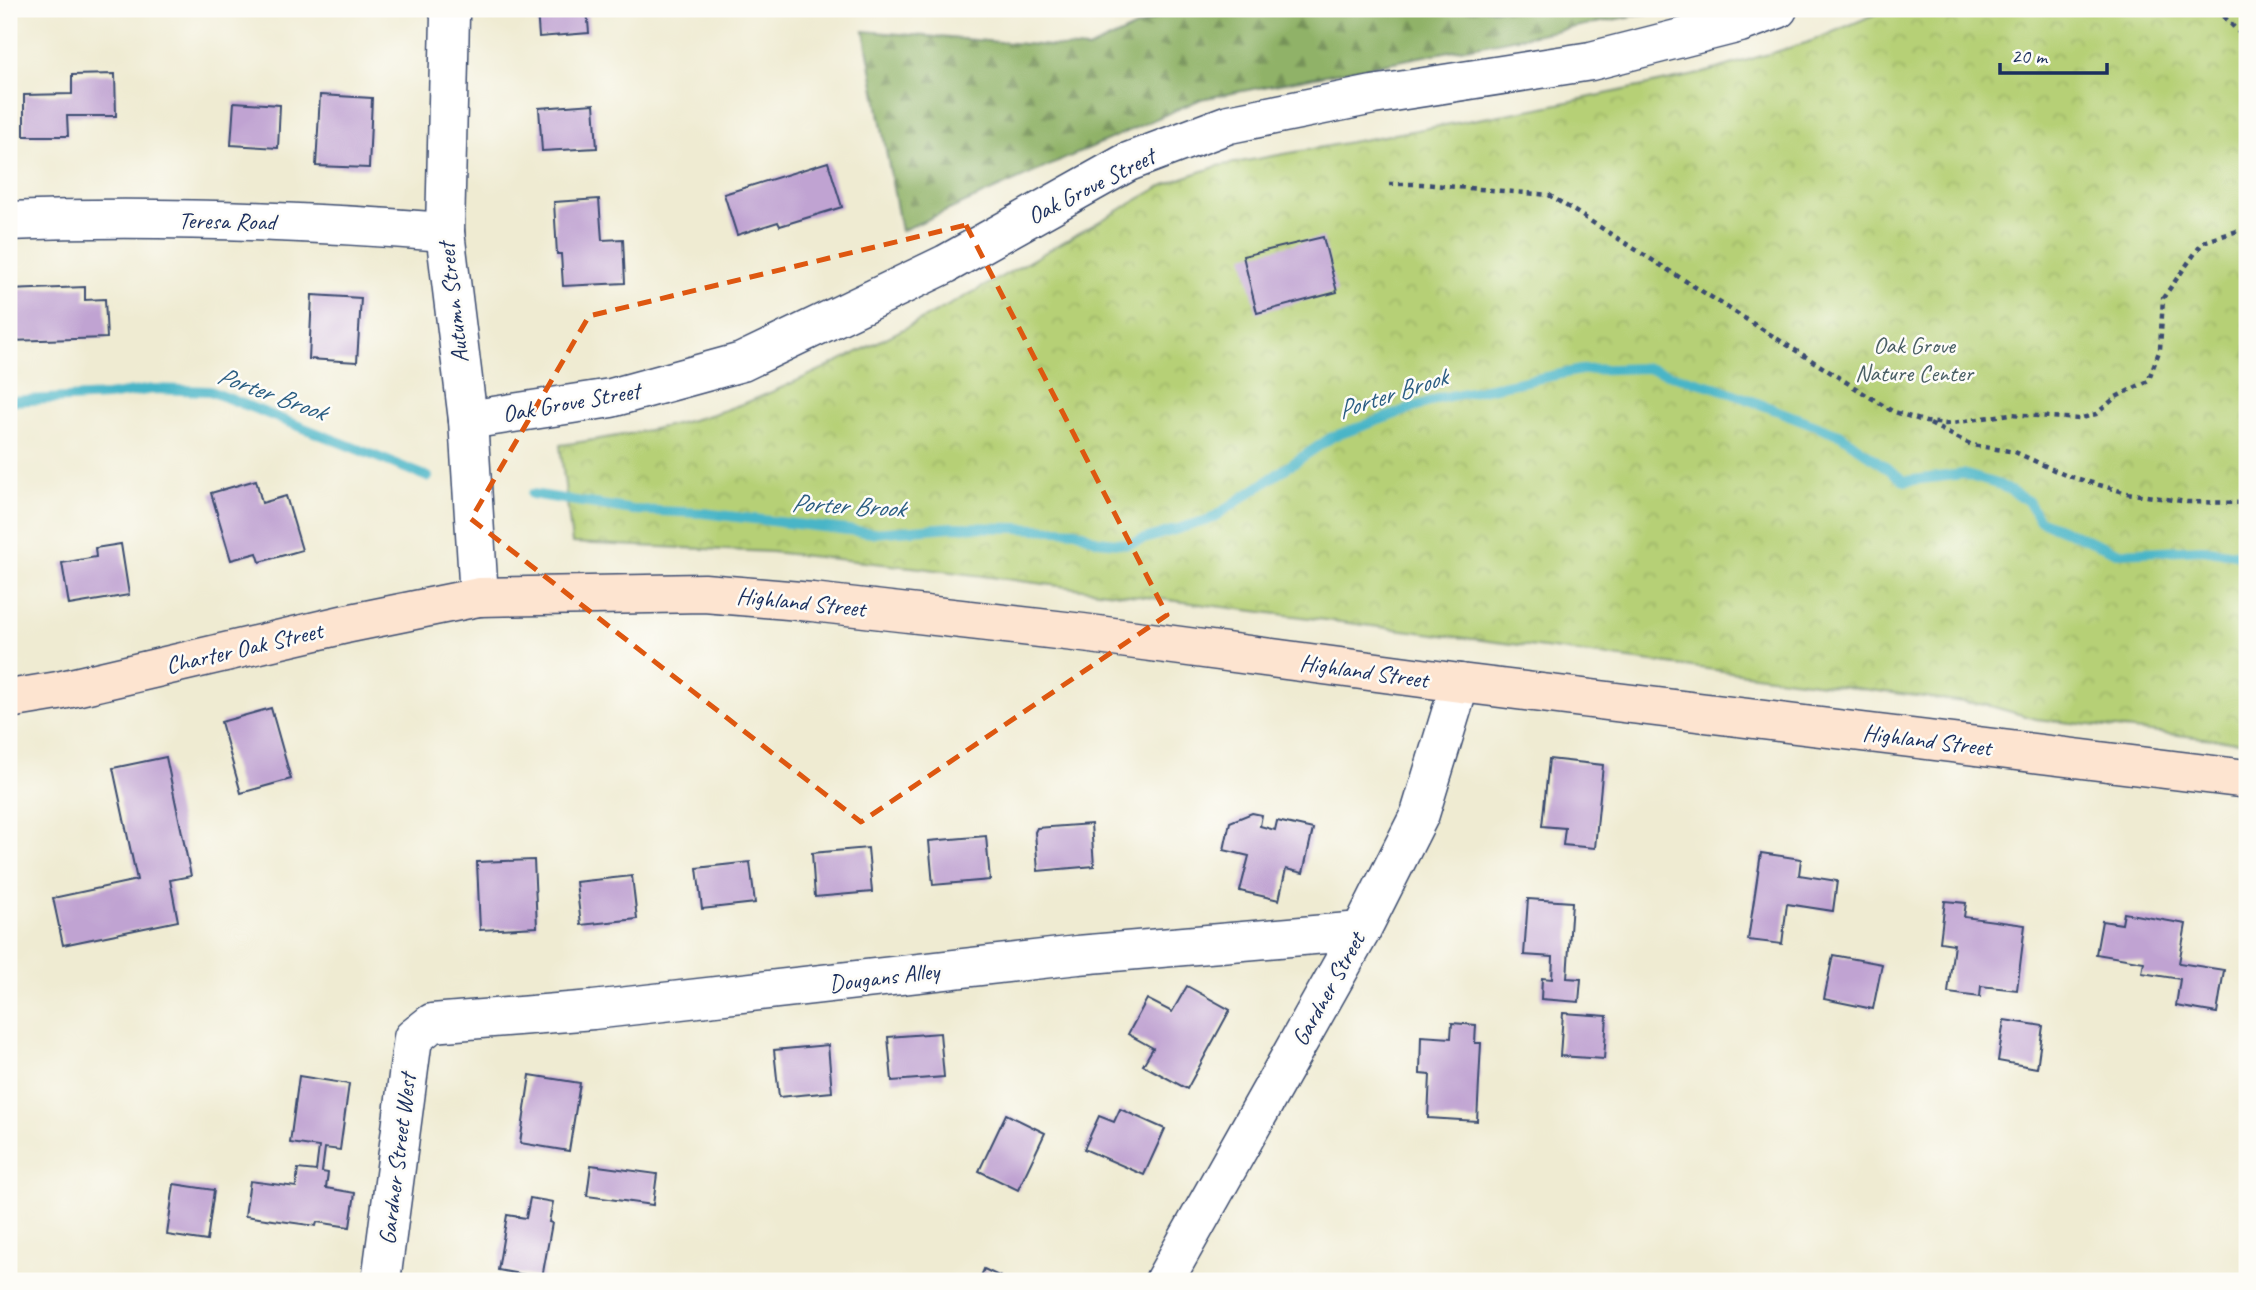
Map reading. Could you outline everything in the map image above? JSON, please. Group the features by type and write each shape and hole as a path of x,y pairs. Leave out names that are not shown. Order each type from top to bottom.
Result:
{"main road":[{"name":"Highland Street","path":"479,597 704,593 812,602 1083,633 1460,683 2247,779"},
{"name":"Charter Oak Street","path":"9,699 58,691 346,624 479,597"}],"street":[{"name":"Autumn Street","path":"448,9 445,232 468,420 479,597"},
{"name":"Oak Grove Street","path":"468,420 611,398 742,362 946,264 1128,162 1229,124 1373,95 1591,61 1740,23 1778,9"},
{"name":"Teresa Road","path":"9,221 81,218 332,223 445,232"},
{"name":"Gardner Street","path":"1164,1281 1361,931 1420,814 1460,683"},
{"name":"Dougans Alley","path":"413,1038 432,1023 593,1010 1078,954 1361,931"},
{"name":"Gardner Street West","path":"381,1281 413,1038"}],"path":[{"path":"2217,9 2247,41"},
{"path":"1389,184 1422,184 1549,195 1892,411 1926,422 1972,445 2015,452 2065,475 2127,493 2187,502 2247,503"},
{"path":"1926,422 1946,424 2010,414 2079,419 2096,414 2116,397 2148,381 2160,349 2163,298 2203,242 2247,228"}],"highlighted area":[{"path":"966,225 1167,615 861,822 471,519 589,316"}],"green space":[{"path":"1176,9 1669,9 1201,99 901,231 864,31 1088,49"},
{"name":"Oak Grove Nature Center","path":"1888,9 2247,9 2247,743 2036,719 1987,705 920,568 771,552 572,543 560,445 676,424 774,391 942,309 1158,188 1182,178 1218,166 1539,108 1700,74 1809,42"}],"building":[{"path":"537,9 587,9 589,33 539,37"},
{"path":"115,74 116,116 67,116 68,136 24,136 24,95 72,94 72,75"},
{"path":"320,95 372,98 369,168 316,166"},
{"path":"234,102 280,105 278,148 231,145"},
{"path":"594,104 597,148 542,151 539,108"},
{"path":"828,162 842,207 780,226 778,222 737,235 724,194"},
{"path":"599,199 602,240 623,239 625,283 563,286 561,254 557,254 554,202"},
{"path":"1323,237 1337,292 1257,313 1243,256"},
{"path":"85,287 85,300 105,299 107,338 9,341 9,290"},
{"path":"312,295 361,298 357,362 309,359"},
{"path":"256,480 262,503 286,496 302,550 260,562 257,553 231,560 211,493"},
{"path":"121,544 129,595 69,605 62,563 96,557 95,548"},
{"path":"271,708 291,779 241,793 221,722"},
{"path":"166,757 191,876 170,880 178,921 63,945 53,898 137,880 113,768"},
{"path":"1549,759 1603,765 1595,848 1563,845 1565,828 1542,826"},
{"path":"1252,813 1262,815 1260,826 1275,830 1277,821 1313,829 1303,873 1286,869 1279,900 1240,891 1249,856 1224,850 1230,822"},
{"path":"1091,824 1094,866 1038,871 1037,828"},
{"path":"986,836 990,880 933,885 929,841"},
{"path":"868,848 872,892 815,897 812,853"},
{"path":"1761,853 1801,859 1799,875 1837,881 1833,911 1787,904 1782,944 1748,940"},
{"path":"534,860 537,927 480,930 477,862"},
{"path":"750,862 755,903 702,909 697,868"},
{"path":"632,876 637,919 581,925 576,882"},
{"path":"1528,899 1572,902 1567,978 1581,979 1579,1002 1541,999 1542,978 1552,979 1553,957 1524,955"},
{"path":"1945,901 1966,903 1964,917 2025,925 2017,990 1981,986 1980,997 1948,993 1954,944 1940,942"},
{"path":"2124,913 2186,924 2179,963 2224,970 2217,1013 2176,1006 2180,979 2142,973 2144,962 2096,954 2102,921 2122,924"},
{"path":"1833,955 1882,964 1873,1009 1824,999"},
{"path":"1187,986 1230,1010 1187,1089 1143,1065 1153,1048 1128,1034 1147,999 1172,1012"},
{"path":"1563,1013 1607,1016 1604,1059 1560,1056"},
{"path":"2004,1020 2043,1026 2037,1068 1998,1061"},
{"path":"1452,1023 1476,1025 1475,1043 1481,1043 1477,1121 1428,1118 1430,1075 1420,1074 1421,1036 1451,1038"},
{"path":"940,1033 944,1077 892,1081 888,1037"},
{"path":"828,1045 832,1092 779,1097 774,1050"},
{"path":"530,1075 580,1083 569,1151 520,1143"},
{"path":"299,1076 349,1084 340,1150 325,1148 322,1172 328,1173 326,1188 355,1193 350,1227 317,1222 316,1226 245,1216 250,1181 296,1187 298,1169 316,1171 319,1147 290,1143"},
{"path":"1120,1109 1165,1129 1144,1175 1084,1149 1099,1116 1114,1122"},
{"path":"1006,1114 1045,1133 1018,1190 979,1171"},
{"path":"591,1165 657,1174 653,1205 587,1196"},
{"path":"174,1184 214,1190 207,1241 167,1235"},
{"path":"530,1198 553,1202 542,1278 498,1270 507,1215 526,1218"},
{"path":"984,1269 1001,1277 999,1281 979,1281"}],"waterway":[{"name":"Porter Brook","path":"532,494 633,510 703,513 873,533 952,527 1017,528 1076,531 1098,541 1128,544 1211,519 1332,437 1440,398 1581,370 1647,368 1718,388 1841,435 1905,481 1963,474 2000,485 2028,501 2039,520 2120,553 2202,549 2247,556"},
{"name":"Porter Brook","path":"9,401 107,396 153,389 210,391 428,477"}]}
